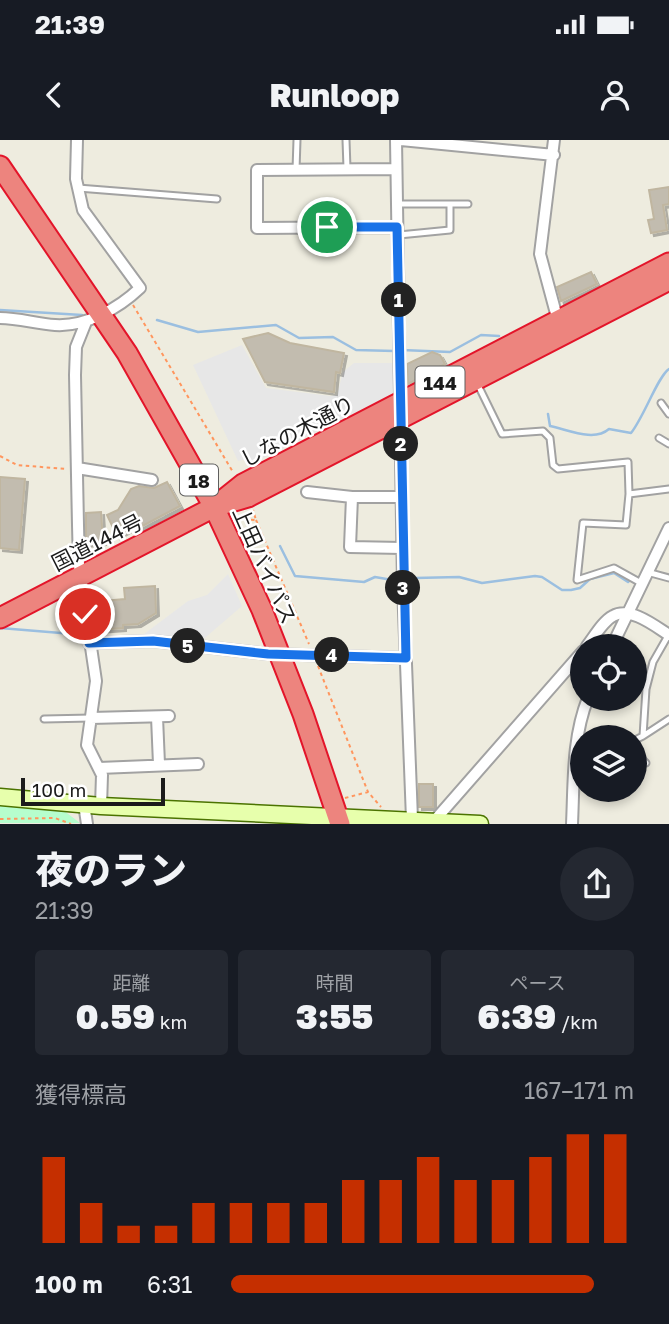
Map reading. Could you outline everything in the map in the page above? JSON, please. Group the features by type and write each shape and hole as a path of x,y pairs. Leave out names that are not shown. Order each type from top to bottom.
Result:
{"highway":[{"name":"上田バイパス","path":"0,166 94,318 152,395 214,507 279,654 340,813"},
{"name":"しなの木通り","path":"401,410 558,321 669,263"},
{"name":"しなの木通り","path":"214,507 243,484 401,410 475,380 669,280"},
{"name":"国道144号","path":"0,618 214,507"}],"street":[{"path":"0,317 53,325 94,318 129,299 140,288 83,210 78,188 77,140"},
{"path":"412,819 402,548 396,169 398,140 554,155"},
{"path":"554,140 540,254 558,321"},
{"path":"396,169 257,170 257,228 397,231"},
{"path":"87,824 99,768 87,744 96,681 81,576 76,347 94,318"},
{"path":"77,468 152,480"},
{"path":"307,492 352,497 402,497"},
{"path":"352,497 350,547 402,548"},
{"path":"617,634 669,530"},
{"path":"597,634 613,616 626,613 669,634"},
{"path":"89,643 153,641 279,654 406,658"},
{"path":"435,820 570,666"},
{"path":"90,718 169,716"},
{"path":"157,717 159,764"},
{"path":"99,768 198,764"},
{"path":"0,797 93,805 340,813 480,824"},
{"path":"572,824 573,802"}],"lane":[{"path":"296,170 297,140"},
{"path":"346,140 347,170"},
{"path":"78,188 217,199"},
{"path":"397,204 468,204"},
{"path":"397,231 450,230 450,204"},
{"path":"475,380 502,434 543,432 550,438 553,465 558,469 628,462 626,525 583,523 577,580 614,568 641,583"},
{"path":"661,403 669,414"},
{"path":"659,438 669,444"},
{"path":"629,494 669,489"},
{"path":"647,572 669,578"},
{"path":"644,725 646,689 653,662 669,634"},
{"path":"44,719 90,718"},
{"path":"647,733 669,719"}],"path":[{"path":"129,299 236,478"},
{"path":"0,456 17,465 40,470 77,468"},
{"path":"236,519 257,520 251,505"},
{"path":"340,813 368,792 385,811"},
{"path":"0,819 55,818 71,824"}],"green space":[{"path":"0,803 59,807 80,823 0,823"}],"shaded area":[{"path":"242,345 266,388 337,395 343,372 354,363 392,363 395,393 251,464 247,459 238,461 193,365"},
{"path":"228,574 242,606 199,643 144,634 188,601 207,595"}],"building":[{"path":"669,187 669,204 663,205 667,230 651,233 648,220 654,219 649,190"},
{"path":"591,272 597,284 561,301 557,287"},
{"path":"268,333 290,343 344,353 340,373 336,372 334,392 265,382 243,339"},
{"path":"432,352 440,355 445,364 408,384 407,364"},
{"path":"0,477 25,479 19,550 0,548"},
{"path":"167,482 180,506 133,531 131,528 117,536 107,515 118,510 131,489 139,486 154,488"},
{"path":"101,512 103,542 86,544 86,513"},
{"path":"155,586 156,613 138,624 96,630 92,602 125,599 124,588"},
{"path":"419,784 433,784 433,807 419,807"}],"waterway":[{"path":"0,310 82,315"},
{"path":"157,320 198,332 276,325 299,338 333,337 356,350 394,351"},
{"path":"402,350 450,352 481,335 499,336"},
{"path":"548,414 550,426 573,432 596,435 609,429 631,433 660,380 669,369"},
{"path":"280,546 295,576 364,582 375,577 398,581"},
{"path":"408,581 415,578 459,577 482,583 535,576 542,577 562,590 571,590 580,588 590,579 614,573 628,582 631,579"},
{"path":"0,628 85,635"}],"route":[{"path":"85,614 89,643 153,641 268,654 406,658 397,227 327,227"}]}
